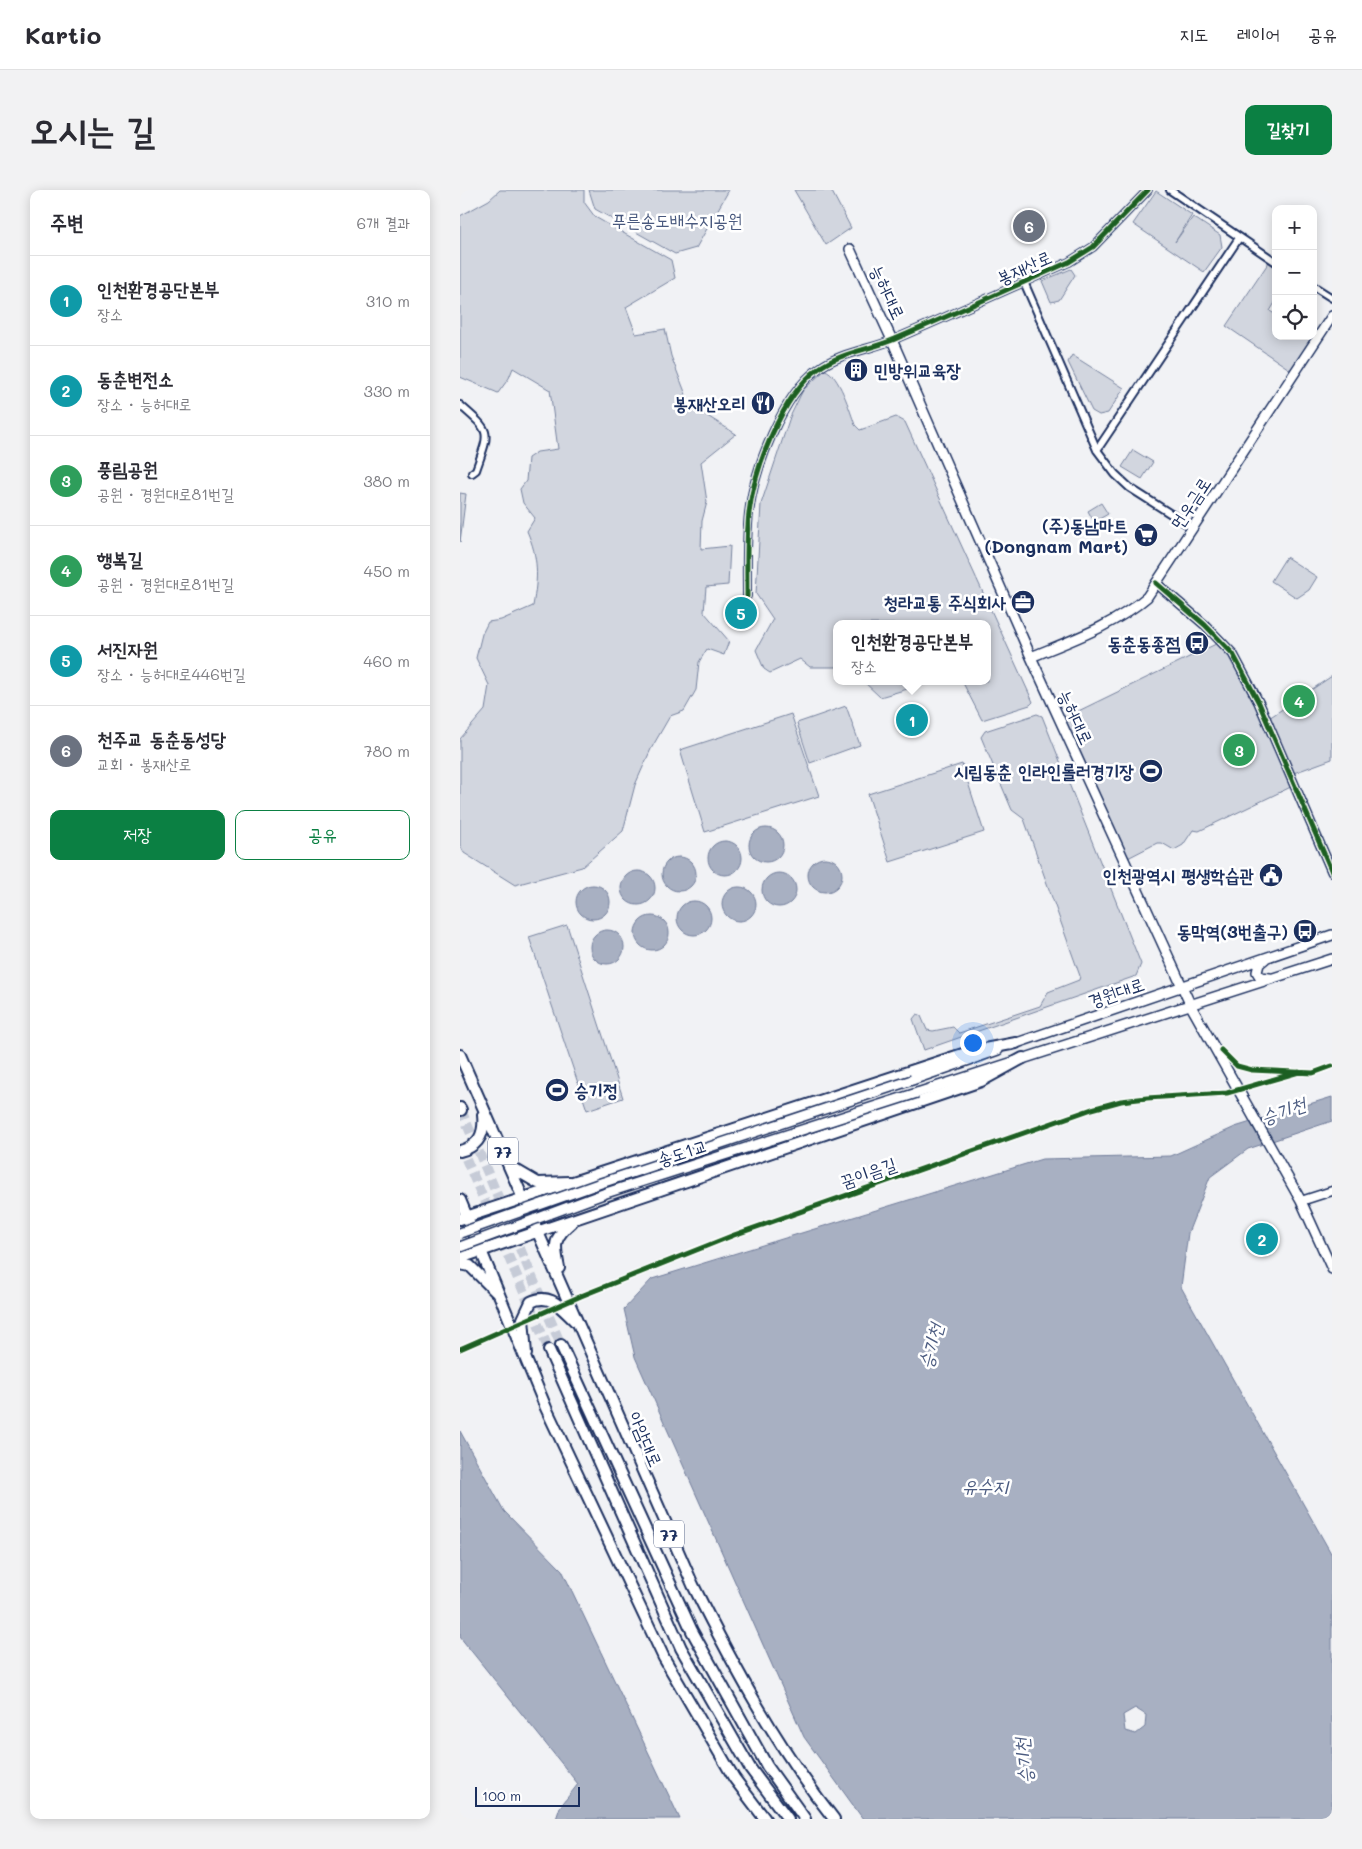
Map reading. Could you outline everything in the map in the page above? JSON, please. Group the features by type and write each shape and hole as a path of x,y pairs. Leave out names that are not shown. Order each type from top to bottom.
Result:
{"main road":[{"name":"능허대로","path":"850,249 1031,657 1182,987 1302,1201 1332,1269"},
{"name":"먼우금로","path":"1031,657 1104,627 1128,614 1147,597 1332,316"},
{"name":"경원대로","path":"912,1080 1332,935"},
{"path":"1267,958 1259,964 1257,972 1260,977 1274,978"},
{"name":"경원대로","path":"917,1093 1332,959"},
{"path":"464,1217 970,1052 1016,1043"},
{"name":"아암대로","path":"460,1055 693,1585 732,1662 776,1739 834,1819"},
{"path":"460,1258 981,1081 1023,1058"},
{"name":"송도1교","path":"460,1234 601,1183 912,1080"},
{"name":"송도1교","path":"460,1247 606,1194 917,1093"},
{"path":"460,1151 470,1148 479,1141 484,1127 481,1103"},
{"path":"509,1166 538,1183 576,1182"},
{"path":"460,1200 464,1217 502,1298 546,1408 664,1658 734,1778 765,1819"},
{"path":"562,1286 554,1247 556,1240 564,1229 578,1217"},
{"path":"460,1264 470,1266 502,1298"},
{"path":"526,1360 523,1319 531,1302 545,1297 552,1300 578,1323"},
{"name":"아암대로","path":"562,1345 692,1631 766,1766 805,1819"},
{"path":"549,1350 681,1648 750,1768 788,1819"}],"street":[{"name":"봉재산로","path":"747,596 750,512 762,464 774,431 797,387 818,368 844,354 892,340 1069,262 1093,247 1148,190"},
{"path":"1170,190 1272,259"},
{"path":"1097,450 1239,238"},
{"path":"1024,282 1097,450 1115,474 1130,488 1193,528"},
{"path":"1317,289 1332,298"},
{"path":"460,404 485,427 486,432 487,438 476,470 472,473"},
{"path":"1156,583 1206,625 1233,654 1259,703 1332,872"},
{"path":"1302,1201 1332,1191"}],"green space":[{"path":"500,190 584,190 584,202 595,217 671,260 675,278 626,307 636,334 665,329 671,356 690,405 736,434 701,462 707,502 702,521 701,549 730,546 728,585 706,587 704,612 729,641 724,655 707,649 699,662 696,690 684,711 670,716 651,749 635,785 623,831 582,867 515,885 464,853 460,845 460,739 485,710 489,685 476,658 482,634 488,622 501,620 533,606 536,568 534,550 527,531 535,518 523,503 520,489 526,481 528,458 537,452 558,449 550,390 513,368 509,378 498,393 460,377 460,216 489,200"},
{"name":"푸른송도배수지공원","path":"589,190 729,190 696,248 675,254 595,209"},
{"path":"794,190 831,190 851,228 826,245"},
{"path":"1156,191 1192,215 1175,242 1193,217 1220,235 1222,247 1204,272 1133,224"},
{"path":"1271,259 1272,308 1270,311 1272,312 1272,340 1316,341 1295,373 1226,326"},
{"path":"1071,269 1075,275 1059,300 1051,302 1042,281"},
{"path":"1072,355 1124,388 1108,413 1099,415 1092,411 1068,362"},
{"path":"825,370 835,378 847,402 855,425 860,430 896,417 905,422 1033,702 1030,705 982,720 964,685 991,685 991,620 833,620 833,667 810,667 800,659 770,673 764,669 756,650 773,619 756,594 761,504 790,417 803,390"},
{"path":"1133,450 1153,462 1142,479 1122,467"},
{"path":"460,493 466,494 460,542"},
{"path":"1101,503 1108,514 1094,522 1088,511"},
{"path":"1286,557 1317,577 1309,590 1297,598 1271,581"},
{"path":"1222,641 1266,720 1332,676 1332,759 1291,774 1295,785 1199,831 1193,830 1183,845 1174,850 1162,843 1157,843 1124,860 1060,720"},
{"path":"867,685 921,685 880,697"},
{"path":"846,706 860,745 810,763 797,723"},
{"path":"791,714 819,796 705,832 680,750"},
{"path":"1037,714 1042,716 1141,964 1136,976 924,1050 913,1019 917,1014 921,1016 927,1030 933,1031 953,1027 959,1033 1040,1006 1048,992 1079,980 1080,976 1024,819 1012,810 981,737 985,731"},
{"path":"962,764 984,832 890,862 868,794"},
{"path":"567,925 623,1098 587,1110 529,937"}],"water":[{"path":"766,828 773,829 778,833 782,838 782,852 778,857 773,861 766,862 759,861 754,857 750,852 749,845 750,838 754,833 759,829"},
{"path":"725,841 732,842 737,846 741,851 741,865 737,870 732,874 725,875 718,874 713,870 709,865 708,858 709,851 713,846 718,842"},
{"path":"679,857 686,858 691,862 695,867 695,881 691,886 686,890 679,891 672,890 667,886 663,881 662,874 663,867 667,862 672,858"},
{"path":"825,858 832,859 837,863 841,868 841,882 837,887 832,891 825,892 818,891 813,887 809,882 808,875 809,868 813,863 818,859"},
{"path":"638,871 645,872 650,876 654,881 654,895 650,900 645,904 638,905 631,904 626,900 622,895 621,888 622,881 626,876 631,872"},
{"path":"779,873 786,874 791,878 795,883 795,897 791,902 786,906 779,907 772,906 767,902 763,897 762,890 763,883 767,878 772,874"},
{"path":"593,885 600,886 605,890 609,895 609,909 605,914 600,918 593,919 586,918 581,914 577,909 576,902 577,895 581,890 586,886"},
{"path":"739,887 746,888 751,892 755,897 755,911 751,916 746,920 739,921 732,920 727,916 723,911 722,904 723,897 727,892 732,888"},
{"path":"694,901 701,902 706,906 710,911 710,925 706,930 701,934 694,935 687,934 682,930 678,925 677,918 678,911 682,906 687,902"},
{"path":"652,916 659,917 664,921 668,926 668,940 664,945 659,949 652,950 645,949 640,945 636,940 635,933 636,926 640,921 645,917"},
{"path":"607,930 614,931 619,935 623,940 623,954 619,959 614,963 607,964 600,963 595,959 591,954 590,947 591,940 595,935 600,931"},
{"name":"유수지","path":"1332,1097 1332,1121 1248,1149 1210,1177 1188,1233 1181,1287 1332,1555 1332,1819 863,1819 804,1737 635,1357 624,1309 652,1279 1042,1159 1171,1156 1235,1127","holes":["1135,1708 1146,1715 1145,1727 1136,1734 1125,1731 1123,1715"]},
{"path":"460,1431 504,1511 562,1570 680,1819 556,1819 560,1807 578,1784 460,1637"}],"tunnel":[{"path":"461,1110 561,1345"},
{"path":"460,1145 549,1350"}],"cycle path":[{"path":"747,596 748,523 757,476 772,435 782,415 793,396 805,381 827,363 895,339 1069,262 1093,247 1148,190"},
{"path":"1156,583 1205,625 1233,654 1259,703 1332,872"},
{"path":"1221,1050 1237,1066 1252,1070 1313,1073 1332,1066"},
{"name":"꿈이음길","path":"460,1349 581,1296 734,1235 1092,1109 1121,1101 1227,1093 1299,1072"}],"place":[{"name":"천주교 동춘동성당","path":"1029,226"},
{"name":"민방위교육장","path":"856,370"},
{"name":"봉재산오리","path":"763,403"},
{"name":"(주)동남마트 (Dongnam Mart)","path":"1146,535"},
{"name":"청라교통 주식회사","path":"1023,602"},
{"name":"서진자원","path":"741,613"},
{"name":"동춘동종점","path":"1197,643"},
{"name":"행복길","path":"1299,701"},
{"name":"인천환경공단본부","path":"912,720"},
{"name":"풍림공원","path":"1239,750"},
{"name":"시립동춘 인라인롤러경기장","path":"1151,771"},
{"name":"인천광역시 평생학습관","path":"1271,875"},
{"name":"동막역(3번출구)","path":"1305,931"},
{"name":"승기정","path":"557,1090"},
{"name":"동춘변전소","path":"1262,1239"}],"water label":[{"name":"승기천","path":"1283,1110"},
{"name":"승기천","path":"930,1346"},
{"name":"승기천","path":"1023,1761"}]}
